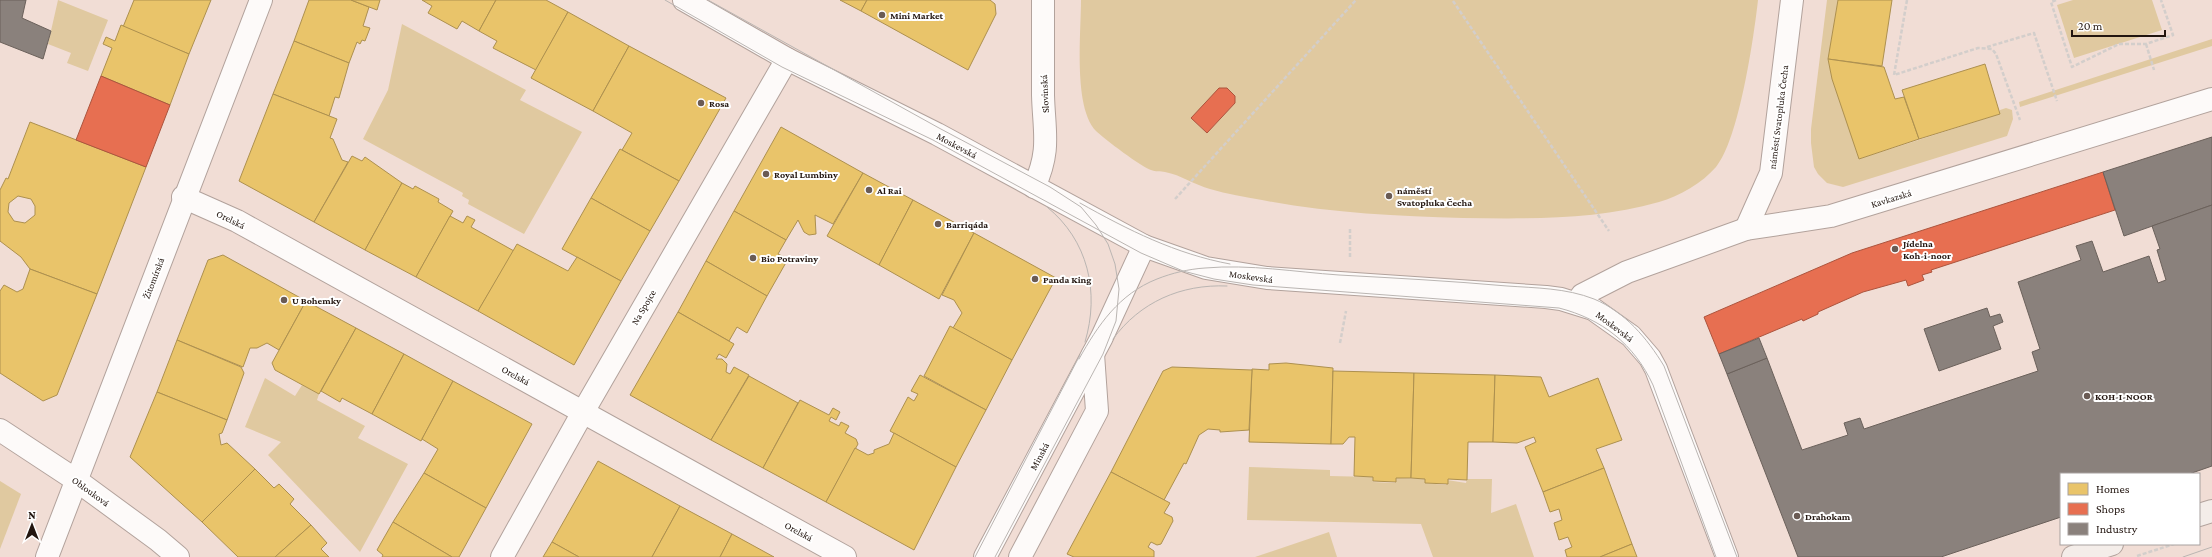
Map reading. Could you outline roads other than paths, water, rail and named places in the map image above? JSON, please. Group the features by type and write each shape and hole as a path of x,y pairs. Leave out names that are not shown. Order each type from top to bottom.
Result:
{"main road":[{"path":"2200,515 2212,511"},
{"path":"2073,557 2109,545"}],"street":[{"name":"Žitomírská","path":"47,557 184,197 261,0"},
{"name":"Moskevská","path":"684,0 787,59 937,134 1144,246 1198,265 1235,274 1281,280 1546,298 1577,303 1593,309 1620,327 1640,346 1656,369 1727,557"},
{"name":"Slovinská","path":"1034,187 1044,159 1046,128 1043,96 1043,0"},
{"name":"náměstí Svatopluka Čecha","path":"1746,230 1771,173 1792,0"},
{"name":"Na Spojce","path":"502,557 583,412 787,59"},
{"name":"Kavkazská","path":"1577,303 1582,295 1626,272 1746,230 1832,216 2212,99"},
{"name":"Orelská","path":"184,197 237,221 845,557"},
{"name":"Minská","path":"985,557 1093,354 1144,246"},
{"name":"Minská","path":"1020,557 1097,411 1093,354"},
{"name":"Oblouková","path":"0,430 76,480 158,540 178,557"}],"tram line":[{"path":"665,0 782,67 933,140 1141,253 1183,271 1214,279 1253,285 1559,308 1575,313 1603,326 1615,335 1636,357 1653,385 1716,557"},
{"path":"708,0 939,128 1050,187 1081,207 1096,225 1108,244 1115,264 1119,289 1116,321 1103,354 995,557"},
{"path":"1080,203 1116,223 1153,240 1210,260 1230,264"},
{"path":"1047,207 1061,220 1072,235 1081,251 1087,268 1091,304 1085,342"},
{"path":"1079,359 1102,323 1131,293 1157,279 1181,272 1199,269 1222,267 1256,268 1540,288 1583,295 1605,304 1616,311 1643,336 1664,366 1737,557"},
{"path":"1113,339 1136,315 1149,305 1163,298 1194,288 1227,286"},
{"path":"975,557 1080,355"},
{"path":"2183,557 2212,547"}],"place":[{"name":"Mini Market","path":"882,15"},
{"name":"Rosa","path":"701,103"},
{"name":"Royal Lumbiny","path":"766,174"},
{"name":"Al Rai","path":"869,190"},
{"name":"náměstí Svatopluka Čecha","path":"1389,196"},
{"name":"Barriqáda","path":"938,224"},
{"name":"Jídelna Koh-i-noor","path":"1895,249"},
{"name":"Bio Potraviny","path":"753,258"},
{"name":"Panda King","path":"1035,279"},
{"name":"U Bohemky","path":"284,300"},
{"name":"KOH-I-NOOR","path":"2087,396"},
{"name":"Drahokam","path":"1797,516"}]}
